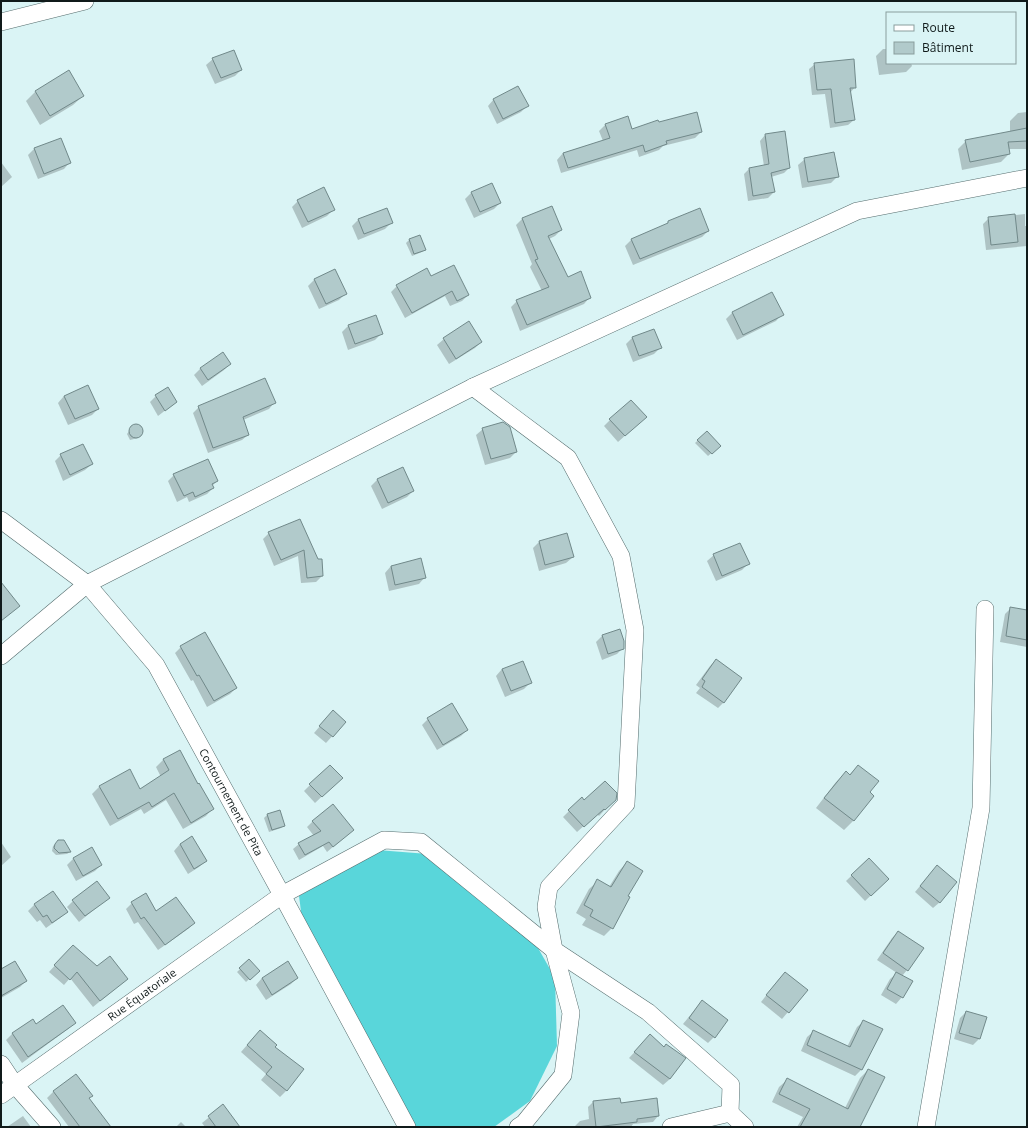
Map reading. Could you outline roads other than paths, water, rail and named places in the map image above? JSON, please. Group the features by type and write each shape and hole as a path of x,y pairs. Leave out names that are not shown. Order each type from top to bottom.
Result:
{"street":[{"path":"1,22 43,6 85,1"},
{"path":"1,656 87,584 473,387 857,211 1027,178"},
{"path":"473,387 568,458 621,556 635,630 626,804 549,887 546,908 554,950 571,1013 563,1075 524,1123 518,1127"},
{"name":"Contournement de Pita","path":"1,520 87,584 156,665 407,1127"},
{"path":"926,1127 980,808 984,609"},
{"name":"Rue Équatoriale","path":"1,1095 282,895 384,840 420,842 554,950 648,1012 731,1085 730,1113"},
{"path":"1,1064 15,1085 52,1127"},
{"path":"671,1127 730,1113 745,1127"}]}
